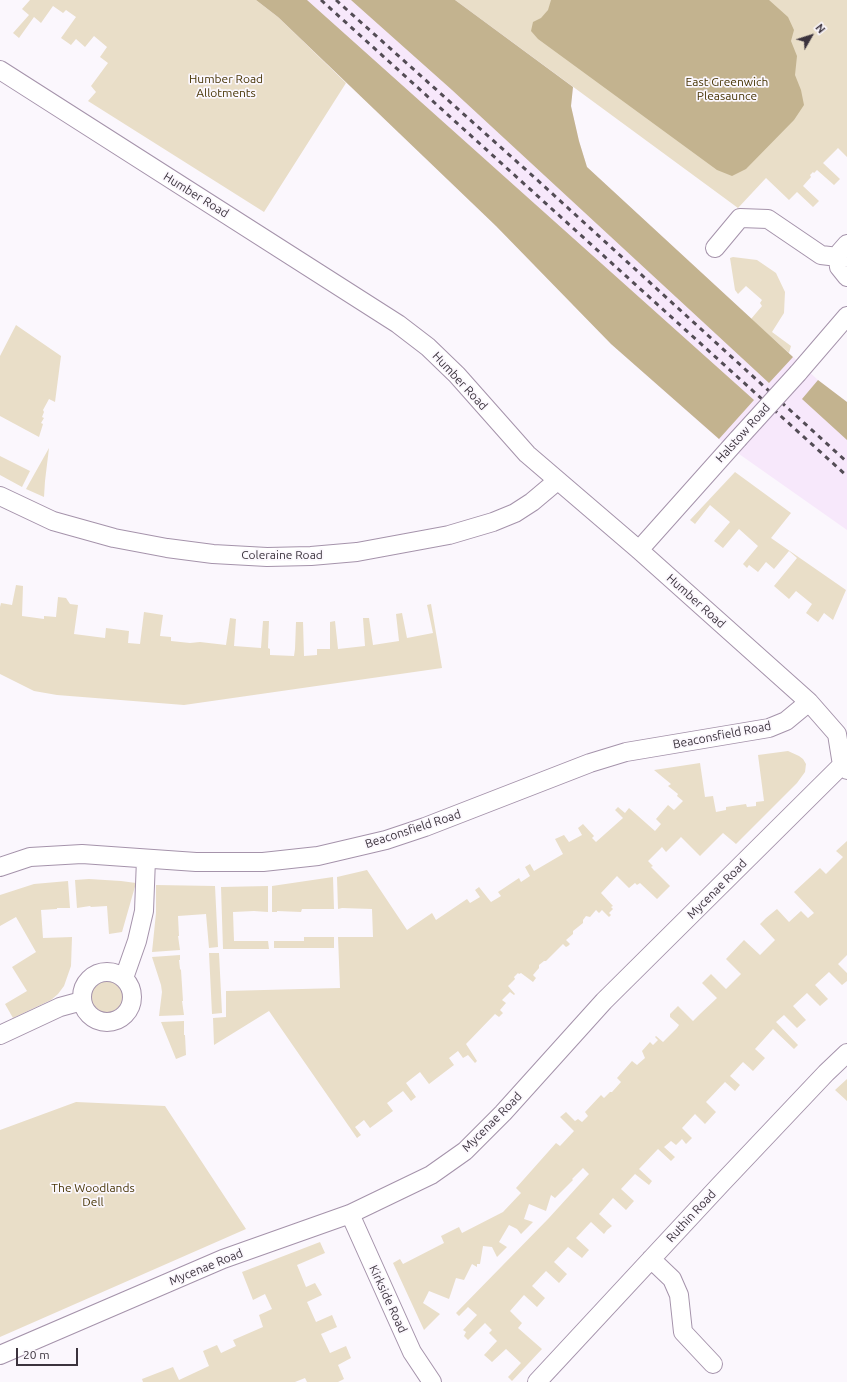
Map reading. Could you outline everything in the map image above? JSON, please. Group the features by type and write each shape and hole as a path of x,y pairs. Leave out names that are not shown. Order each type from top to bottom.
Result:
{"street":[{"name":"Humber Road","path":"0,70 398,324 428,347 456,375 527,454 639,550 842,731 844,767"},
{"path":"715,248 740,218 768,219 821,255 842,251 839,267 847,277"},
{"name":"Halstow Road","path":"639,550 798,373 847,316"},
{"name":"Coleraine Road","path":"0,496 53,520 114,538 167,548 213,554 266,557 311,556 357,552 449,535 515,513 537,499 557,481"},
{"name":"Beaconsfield Road","path":"0,867 30,857 82,854 196,862 263,862 318,856 386,840 425,827 590,762 626,752 770,728 786,721 810,702"},
{"name":"Mycenae Road","path":"0,1355 223,1259 350,1214 431,1175 465,1151 504,1113 604,1001 844,767"},
{"path":"124,978 137,941 144,912 146,859"},
{"path":"102,972 110,972 124,978 129,985 132,994 132,1002 128,1010 122,1017 115,1021 102,1022 90,1016 82,1001 81,994 88,980 94,975 102,972"},
{"path":"0,1035 60,1007 82,1001"},
{"name":"Ruthin Road","path":"537,1382 826,1073 847,1053"},
{"name":"Kirkside Road","path":"350,1214 412,1352 432,1382"},
{"path":"652,1259 672,1279 679,1295 682,1332 713,1364"}],"shaded area":[{"path":"256,0 455,0 573,87 571,106 587,167 818,380 847,402 847,530 722,442 611,344 496,226 278,17"}],"green space":[{"name":"Humber Road Allotments","path":"30,0 256,0 278,17 346,83 264,212 88,101 96,92 91,86 108,63 100,57 107,47 94,36 85,47 76,39 71,45 61,38 76,17 66,10 63,13 53,6 41,23 34,17 19,38 13,33 29,15 22,9"},
{"path":"256,0 307,0 754,400 719,439 611,344 496,226 278,17"},
{"path":"351,0 455,0 573,87 571,106 587,167 793,357 769,383 452,90"},
{"name":"East Greenwich Pleasaunce","path":"455,0 847,0 847,157 838,148 823,163 840,179 834,185 817,170 810,175 811,177 803,186 819,201 813,207 797,192 789,200 766,178 738,208"},
{"name":"East Greenwich Pleasaunce","path":"551,0 769,0 788,17 794,30 791,41 797,56 795,75 801,90 804,105 794,120 746,169 732,176 717,170 538,39 531,31 533,22 541,18 548,10"},
{"path":"733,257 757,260 776,273 785,292 784,313 772,332 791,346 789,353 751,319 762,306 760,303 762,300 746,286 738,294 735,290 730,258"},
{"path":"16,325 61,356 55,402 49,399 43,410 44,412 42,417 44,418 41,423 43,424 39,437 0,416 0,356"},
{"path":"818,380 847,402 847,440 802,399"},
{"path":"49,448 45,481 44,497 26,489"},
{"path":"0,456 30,471 22,487 0,475"},
{"path":"735,472 791,513 771,538 846,590 833,620 824,613 818,622 806,613 812,604 796,591 789,599 774,586 797,558 789,551 774,569 766,562 758,572 749,565 747,568 743,564 758,546 739,529 723,548 714,541 730,522 710,505 695,524 690,520"},
{"path":"16,585 23,586 22,616 44,619 44,616 56,617 58,597 66,598 70,604 78,605 74,634 105,638 106,628 129,631 128,643 140,644 144,612 163,615 160,636 171,637 171,641 190,643 200,642 226,645 230,618 236,619 234,646 261,648 263,621 269,621 268,648 270,649 270,655 294,656 296,622 303,622 304,656 317,655 317,649 330,649 330,622 335,621 338,649 365,646 363,618 369,618 373,645 399,641 396,614 402,613 407,638 433,633 427,605 431,604 442,668 184,705 57,695 34,691 0,674 0,607 1,603 12,605"},
{"path":"788,751 803,759 806,764 805,772 797,783 736,844 723,833 700,856 681,837 666,852 662,847 648,861 653,866 651,867 670,886 657,899 640,883 637,885 635,883 629,888 617,876 601,893 613,906 611,907 613,909 609,913 611,915 609,917 602,910 599,913 596,910 590,917 586,916 583,923 573,931 573,934 566,940 570,944 566,947 563,944 546,961 539,965 539,968 533,975 536,978 533,982 521,973 518,973 514,977 515,979 508,986 515,994 514,995 510,992 502,1000 506,1003 500,1010 503,1013 499,1017 495,1014 466,1044 477,1061 475,1063 468,1055 463,1058 458,1051 449,1058 454,1065 429,1084 420,1072 406,1083 416,1097 411,1101 403,1091 387,1103 393,1111 370,1128 364,1120 355,1127 361,1135 357,1138 269,1011 214,1045 213,1018 226,1017 226,991 340,988 338,937 373,937 372,909 338,909 337,877 367,870 407,930 432,913 436,920 467,899 470,903 480,897 475,890 479,887 491,902 501,896 498,892 519,878 521,882 530,876 525,867 530,864 534,871 563,854 555,839 564,835 569,842 582,835 578,828 583,824 594,836 592,838 596,842 623,818 615,810 618,807 625,813 629,808 655,831 661,824 656,819 668,805 674,810 683,801 677,796 678,794 668,786 671,784 654,770 700,763 705,797 713,796 716,812 726,810 726,807 746,804 747,807 756,806 756,802 764,801 758,755"},
{"path":"847,841 847,955 838,964 847,973 847,981 842,985 829,972 815,985 828,999 820,1006 807,993 793,1006 806,1020 797,1028 784,1015 776,1022 798,1045 794,1049 773,1029 755,1049 765,1058 753,1071 743,1062 730,1076 740,1085 735,1091 725,1082 706,1102 716,1112 705,1124 695,1114 682,1128 692,1138 686,1144 682,1139 676,1145 671,1141 664,1147 675,1157 671,1161 658,1149 639,1169 652,1181 649,1185 635,1174 621,1189 634,1201 626,1210 613,1198 599,1214 612,1226 604,1234 591,1222 576,1238 589,1250 582,1258 568,1247 554,1262 567,1274 559,1283 546,1271 532,1286 545,1298 537,1307 524,1295 510,1311 522,1323 518,1328 542,1349 512,1381 508,1377 521,1363 506,1349 492,1362 484,1355 497,1341 489,1333 492,1330 485,1323 468,1340 464,1336 466,1332 463,1330 477,1315 468,1307 459,1316 456,1313 548,1219 589,1174 583,1168 555,1198 551,1195 546,1211 529,1204 524,1219 533,1222 521,1234 517,1229 509,1225 499,1242 507,1247 497,1257 492,1247 483,1246 480,1264 477,1264 477,1267 472,1264 464,1280 456,1278 449,1299 429,1291 423,1303 440,1314 424,1330 393,1263 400,1259 403,1264 444,1243 441,1236 459,1227 462,1233 503,1212 521,1193 516,1188 556,1143 560,1146 574,1131 560,1117 566,1112 575,1121 578,1119 582,1122 588,1116 585,1112 601,1095 604,1098 621,1082 617,1078 632,1061 637,1065 645,1058 642,1051 650,1042 653,1045 658,1040 655,1037 656,1036 663,1042 677,1028 679,1025 670,1017 670,1014 678,1006 693,1021 717,998 702,983 711,974 726,989 741,974 726,959 744,940 760,955 775,940 760,924 766,918 777,909 789,922 801,911 808,918 814,913 794,892 820,868 826,874 843,857 836,851"},
{"path":"333,877 334,909 302,909 301,912 272,912 272,886"},
{"path":"89,879 136,883 122,932 109,934 107,906 77,908 75,880"},
{"path":"68,881 70,908 41,910 43,938 72,937 71,966 64,986 51,1000 13,1018 5,1004 27,991 12,967 36,952 16,917 0,926 0,895 34,884"},
{"path":"156,885 215,886 218,947 209,948 206,914 178,916 180,950 152,952 156,913"},
{"path":"268,886 268,912 233,912 234,941 268,941 269,949 223,949 221,887"},
{"path":"304,937 334,937 334,948 274,948 274,941 304,941"},
{"path":"209,953 219,953 222,1013 212,1014"},
{"path":"180,955 179,960 184,1015 159,1016 162,992 152,957"},
{"path":"107,977 115,979 121,983 125,989 127,997 125,1005 121,1011 115,1015 107,1017 99,1015 93,1011 89,1005 87,997 89,989 93,983 99,979"},
{"path":"184,1021 186,1055 176,1059 161,1022"},
{"path":"847,1079 847,1101 835,1090"},
{"name":"The Woodlands Dell","path":"76,1102 165,1106 246,1229 0,1337 0,1130"},
{"path":"320,1242 325,1253 297,1265 306,1287 315,1283 322,1295 307,1302 316,1322 332,1315 337,1327 321,1334 330,1353 346,1346 351,1358 338,1365 344,1379 338,1382 307,1382 305,1378 295,1382 143,1382 142,1379 173,1367 179,1380 209,1366 203,1351 217,1345 221,1353 236,1346 233,1340 263,1327 259,1315 272,1309 265,1294 253,1300 242,1272"}],"railway":[{"path":"321,0 847,476"},
{"path":"336,0 534,177 847,462"}]}
